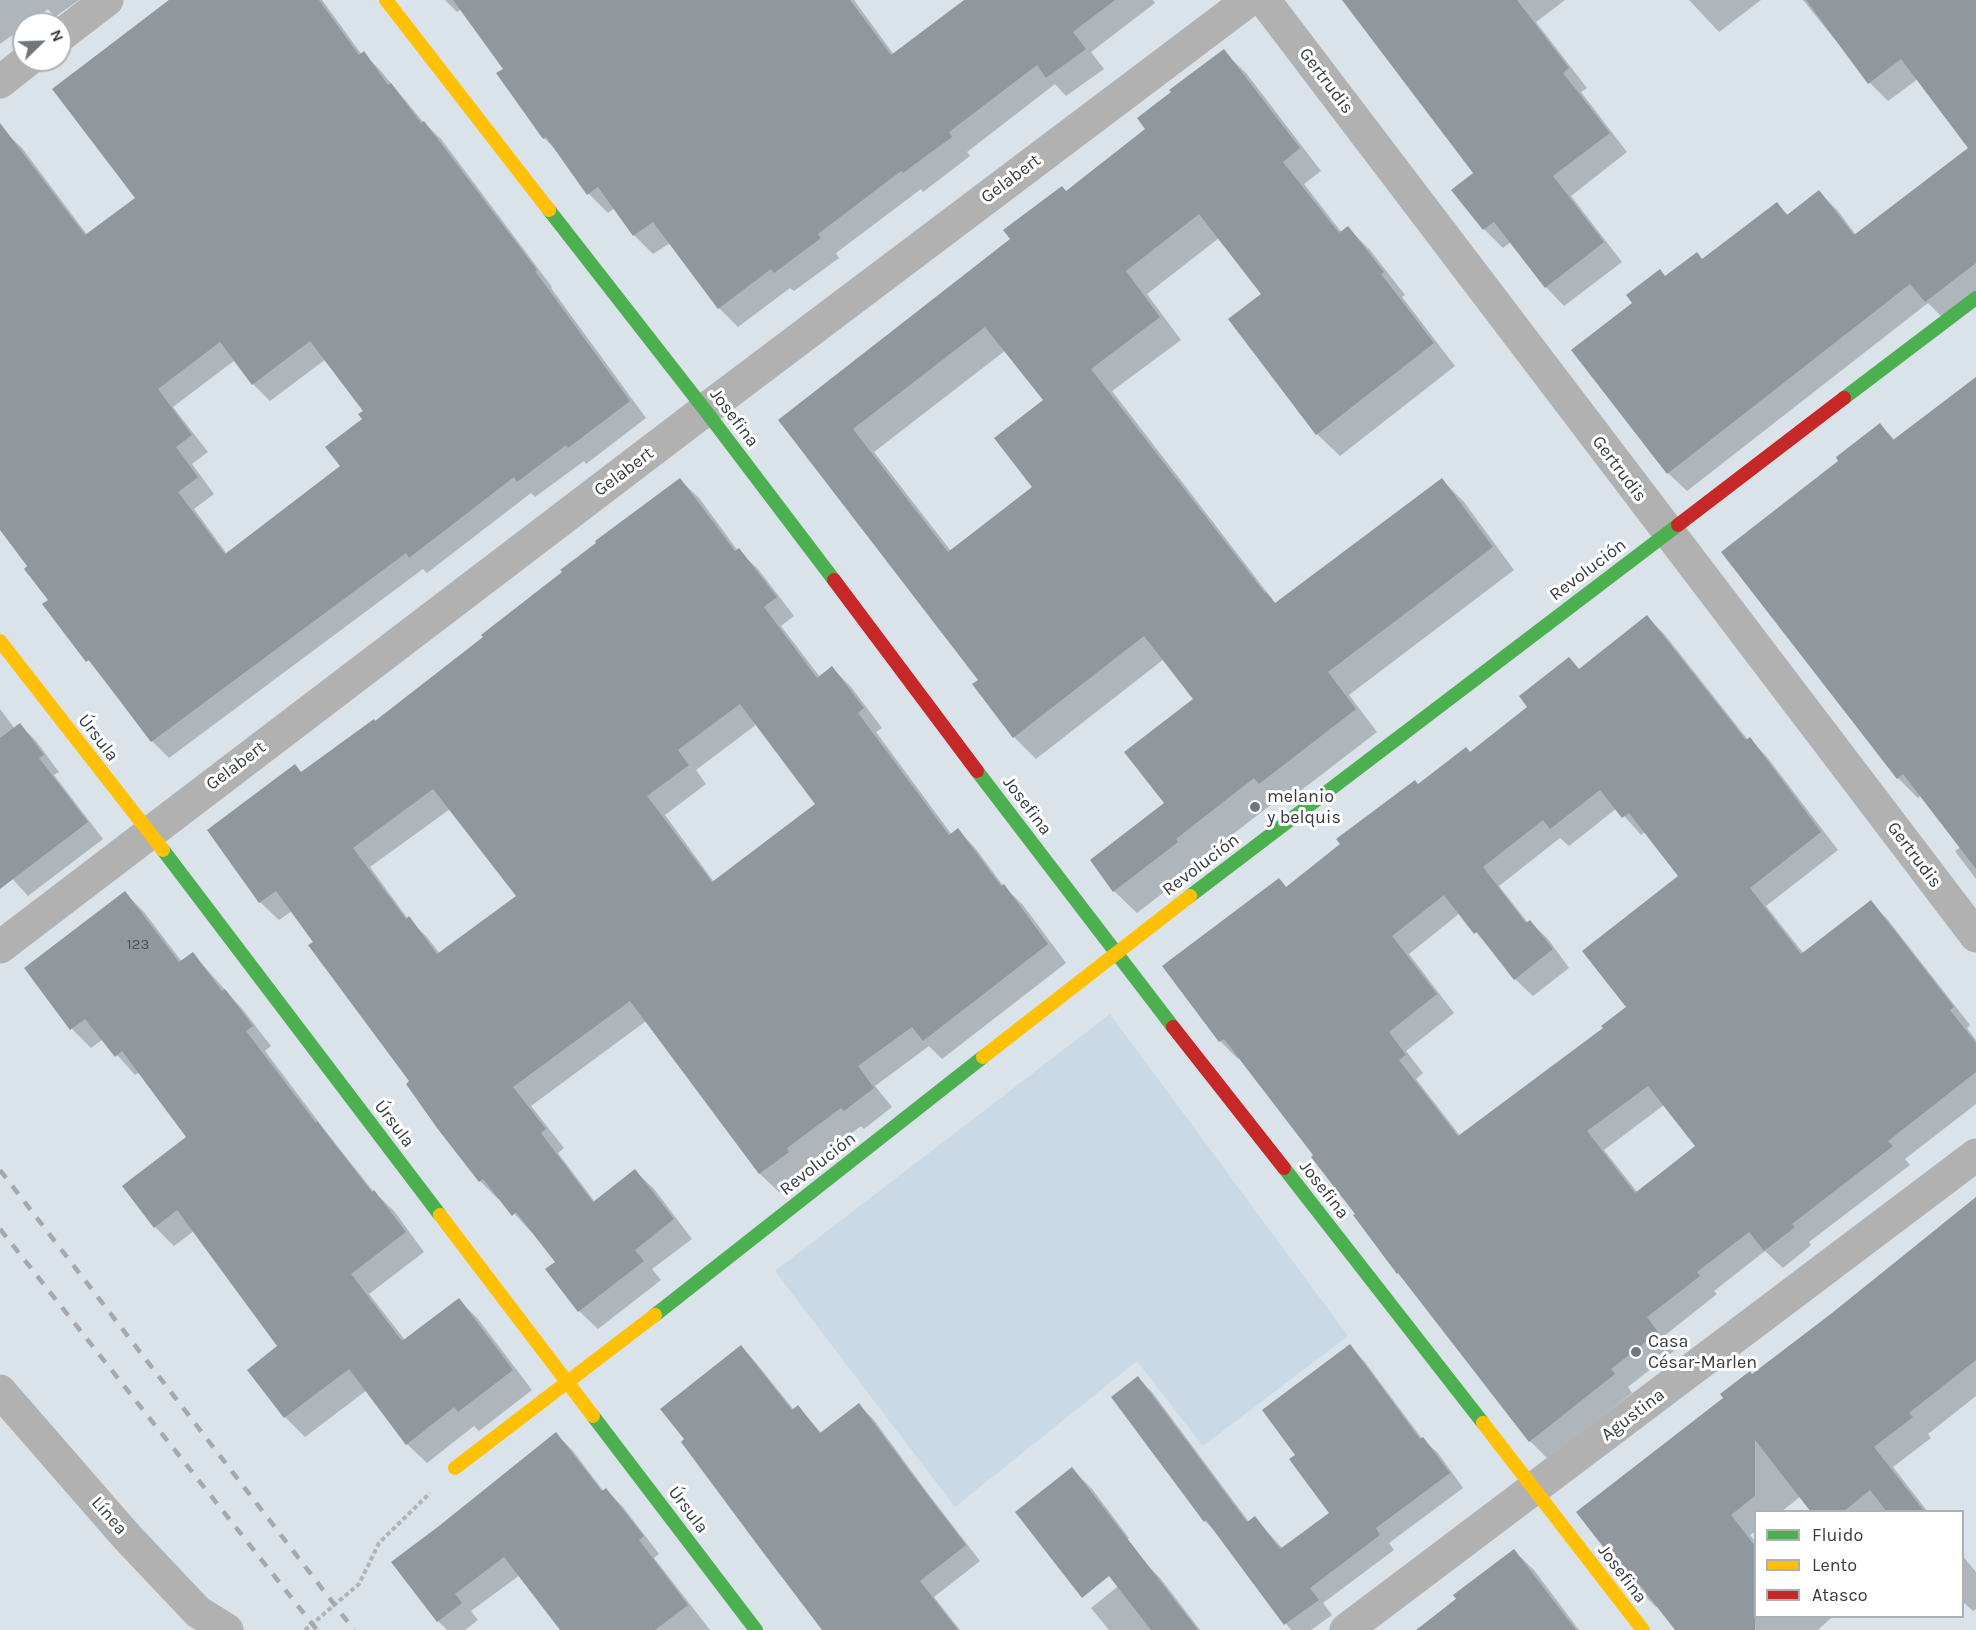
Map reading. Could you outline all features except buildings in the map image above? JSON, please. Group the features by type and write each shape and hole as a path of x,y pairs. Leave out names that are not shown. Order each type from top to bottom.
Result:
{"street":[{"path":"72,27 106,0"},
{"name":"Josefina","path":"386,0 705,410 1115,953 1643,1630"},
{"name":"Gelabert","path":"0,947 705,410 1249,0"},
{"name":"Gertrudis","path":"1264,0 1976,936"},
{"path":"0,82 13,72"},
{"name":"Revolución","path":"455,1468 568,1383 1115,953 1976,298"},
{"name":"Úrsula","path":"0,641 149,832 756,1630"},
{"name":"Agustina","path":"1346,1630 1976,1155"},
{"name":"Línea","path":"0,1391 127,1537 198,1612 227,1630"}],"path":[{"path":"305,1630 359,1584 379,1543 455,1468"}],"shaded area":[{"path":"1110,1014 1348,1336 1203,1446 1137,1361 955,1507 775,1271"}],"railway":[{"path":"0,1170 354,1630"},
{"path":"0,1229 317,1630"}],"traffic: fast":[{"path":"549,210 834,580"},
{"path":"1844,398 1976,298"},
{"path":"1190,896 1678,525"},
{"path":"977,771 1173,1027"},
{"path":"163,850 440,1215"},
{"path":"655,1315 983,1057"},
{"path":"1284,1168 1483,1423"},
{"path":"593,1416 756,1630"}],"traffic: slow":[{"path":"386,0 549,210"},
{"path":"0,641 163,850"},
{"path":"983,1057 1190,896"},
{"path":"440,1215 593,1416"},
{"path":"455,1468 655,1315"},
{"path":"1483,1423 1643,1630"}],"traffic: jam":[{"path":"1678,525 1844,398"},
{"path":"834,580 977,771"},
{"path":"1173,1027 1284,1168"}],"place":[{"name":"melanio y belquis","path":"1255,807"},
{"name":"Casa César-Marlen","path":"1636,1352"}]}
